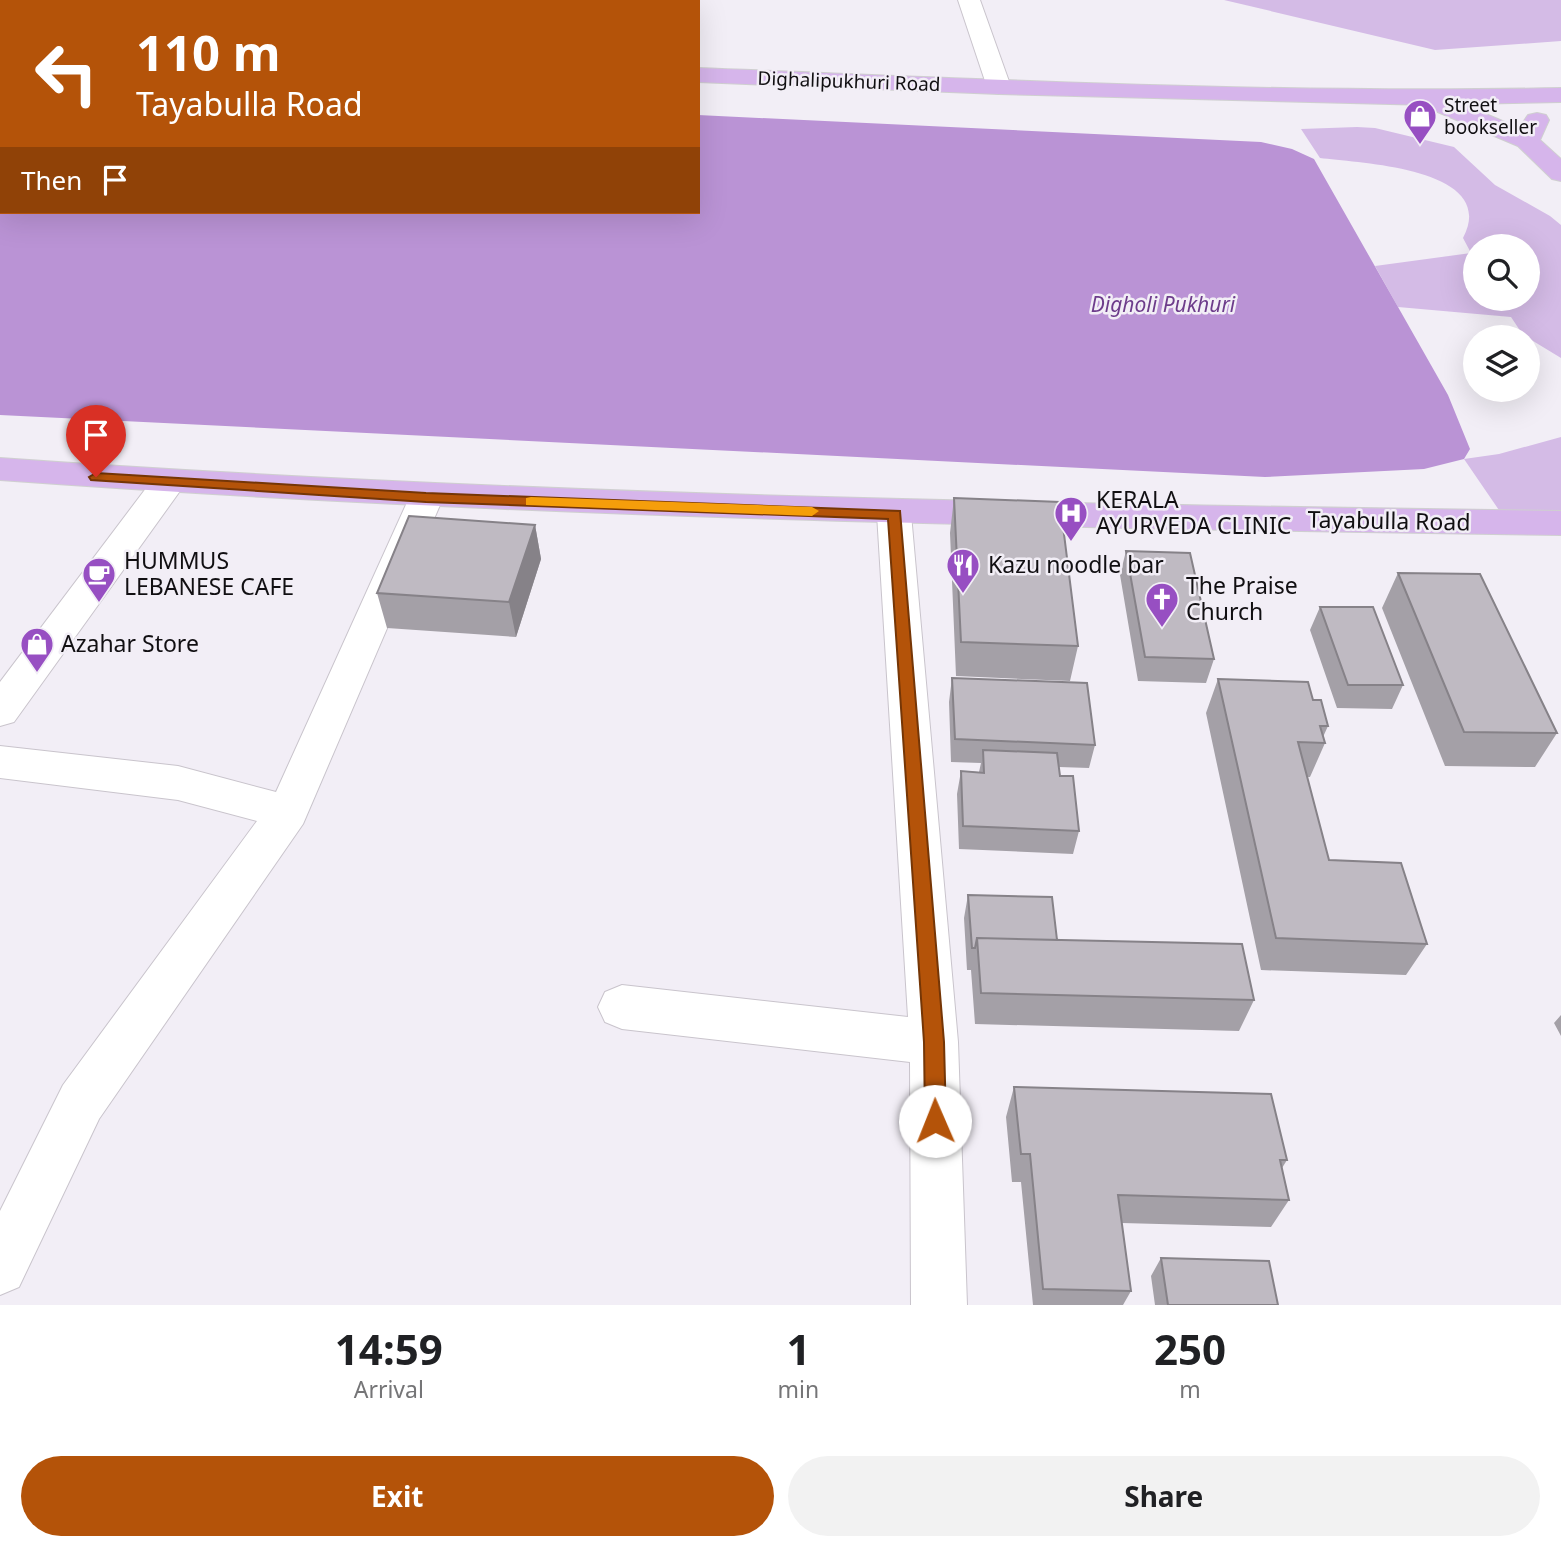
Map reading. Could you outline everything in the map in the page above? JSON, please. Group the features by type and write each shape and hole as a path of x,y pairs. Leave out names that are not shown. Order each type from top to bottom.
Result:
{"main road":[{"name":"Dighalipukhuri Road","path":"700,75 999,87 1424,98 1560,95"},
{"path":"1527,141 1532,126 1560,95"},
{"path":"1424,98 1527,141 1561,173"},
{"name":"Tayabulla Road","path":"0,469 168,483 426,498 894,514 1561,523"}],"street":[{"path":"969,0 999,87"},
{"path":"0,711 168,483"},
{"path":"0,1268 81,1102 288,813 426,498"},
{"path":"894,514 934,1042 939,1305"},
{"path":"0,762 178,783 288,813"},
{"path":"622,1007 934,1042"}],"shaded area":[{"path":"1224,0 1561,0 1561,41 1435,50"},
{"path":"1375,128 1454,147 1495,185 1561,225 1561,358 1540,345 1540,325 1516,325 1511,317 1398,307 1375,266 1463,254 1463,311 1540,311 1540,234 1464,234 1469,215 1462,197 1445,183 1393,167 1320,158 1301,129"},
{"path":"1561,437 1561,513 1503,516 1464,459 1499,454"}],"water":[{"name":"Digholi Pukhuri","path":"700,115 1261,142 1292,149 1314,159 1448,395 1470,449 1464,459 1424,469 1265,477 0,415 0,214 700,214"}],"building":[{"path":"954,498 1060,502 1078,646 961,642"},
{"path":"409,516 535,525 509,602 377,593"},
{"name":"The Praise Church","path":"1126,551 1190,553 1214,659 1145,657"},
{"path":"1398,573 1480,574 1557,733 1464,732"},
{"path":"1320,607 1373,607 1403,685 1348,685"},
{"path":"952,678 1087,683 1095,745 955,739"},
{"path":"1218,679 1308,682 1313,700 1321,700 1328,726 1320,726 1325,743 1298,742 1329,860 1401,863 1427,944 1276,938"},
{"path":"983,750 1057,753 1060,776 1073,776 1079,831 963,826 961,771 984,773"},
{"path":"968,895 1052,897 1057,940 977,938 975,948 972,948"},
{"path":"977,938 1242,944 1254,1000 981,993"},
{"path":"1014,1087 1271,1094 1287,1160 1280,1160 1289,1200 1118,1195 1131,1291 1043,1289 1030,1154 1021,1154"},
{"path":"1161,1258 1269,1261 1278,1305 1168,1305"}],"slow traffic":[{"path":"531,502 812,511"}],"place":[{"name":"Street bookseller","path":"1420,146"},
{"name":"KERALA AYURVEDA CLINIC","path":"1071,543"},
{"name":"Kazu noodle bar","path":"963,595"},
{"name":"HUMMUS LEBANESE CAFE","path":"99,604"},
{"name":"The Praise Church","path":"1162,629"},
{"name":"Azahar Store","path":"37,674"}],"route":[{"path":"96,477 426,498 894,514 934,1042 935,1121"}]}
